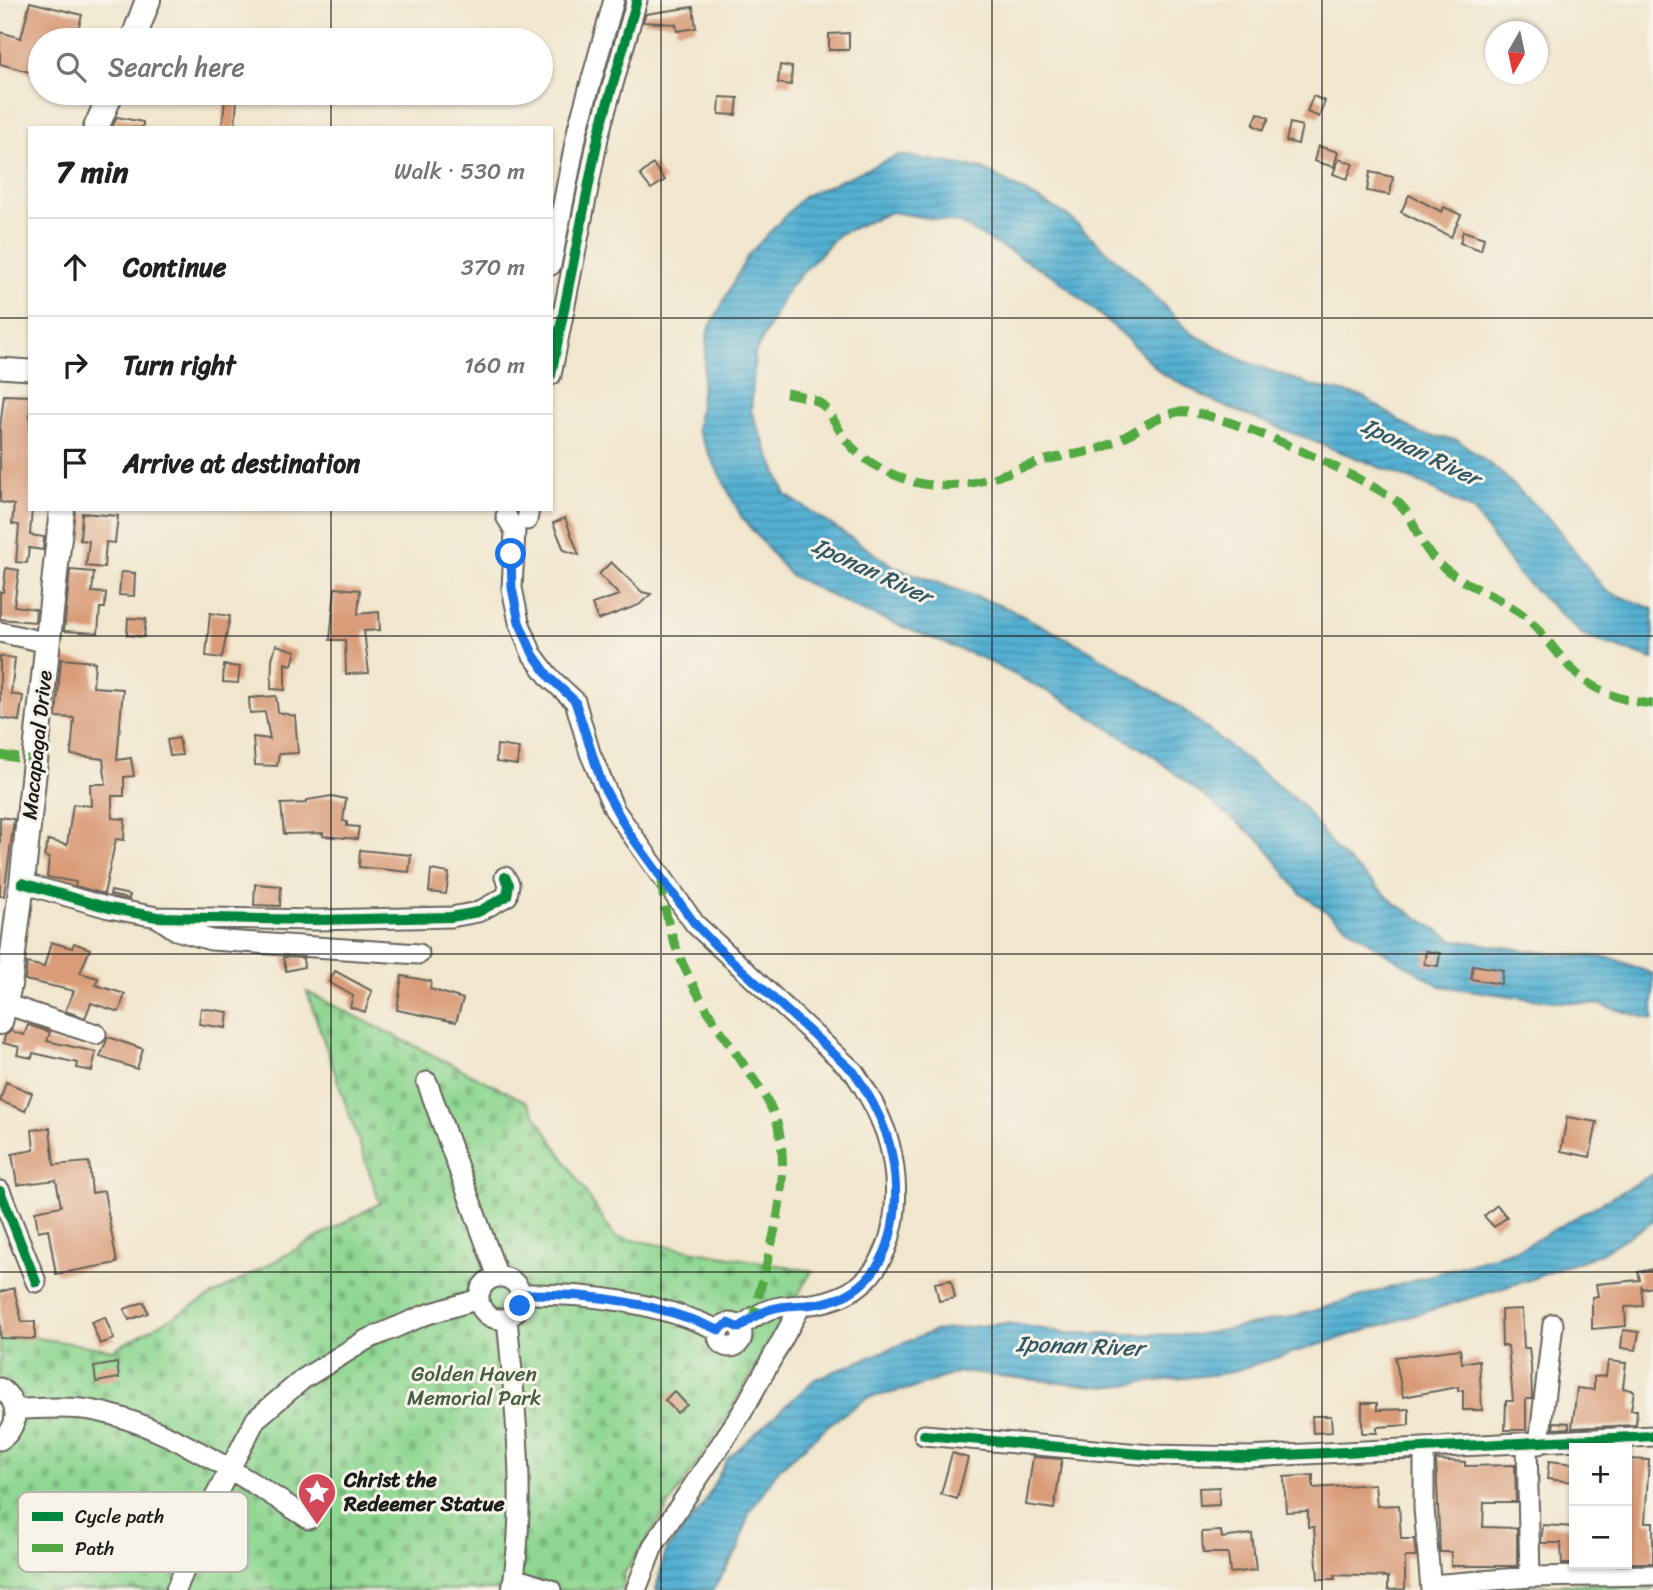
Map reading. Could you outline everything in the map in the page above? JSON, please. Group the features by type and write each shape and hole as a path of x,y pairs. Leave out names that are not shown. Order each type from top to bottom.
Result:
{"main road":[{"path":"138,28 148,0"},
{"path":"97,126 106,105"},
{"name":"Macapagal Drive","path":"3,1013 22,883 62,511"}],"street":[{"path":"553,245 579,128 614,0"},
{"path":"553,365 599,133 636,0"},
{"path":"0,368 28,370"},
{"path":"517,517 512,588 519,622 533,654 550,678 575,701 590,753 614,809 695,924 854,1072 871,1099 886,1135 894,1173 896,1205 888,1243 878,1263 861,1284 842,1296 820,1304 780,1304 765,1309 739,1328 728,1323 719,1330 633,1301 570,1294 521,1294"},
{"path":"0,632 48,643"},
{"path":"22,883 109,908 157,917 317,920 451,917 478,912 503,900 508,890 505,877"},
{"path":"157,917 176,930 211,940 419,954"},
{"path":"3,1013 96,1034"},
{"path":"427,1082 498,1277"},
{"path":"0,1191 36,1282"},
{"path":"498,1277 510,1279 521,1294 517,1311 508,1318 488,1315 479,1299 486,1282 498,1277"},
{"path":"219,1492 256,1419 303,1379 366,1340 425,1315 479,1299"},
{"path":"636,1590 653,1546 741,1414 802,1304"},
{"path":"508,1318 518,1477 518,1536 513,1584 551,1590"},
{"path":"1530,1577 1533,1444 1553,1324"},
{"path":"0,1388 11,1399 15,1409 11,1430 0,1440"},
{"path":"15,1409 88,1409 125,1418 230,1468 309,1519"},
{"path":"924,1435 1152,1455 1248,1457 1653,1436"},
{"path":"1424,1448 1424,1508 1431,1587 1530,1577 1653,1575"},
{"path":"176,1590 184,1572"}],"green space":[{"name":"Golden Haven Memorial Park","path":"307,992 527,1102 615,1237 812,1271 723,1423 624,1574 623,1590 0,1590 0,1332 113,1350 380,1203"},
{"path":"1653,1581 1653,1590 1452,1590"}],"water":[{"name":"Iponan River","path":"899,155 981,168 1067,215 1191,333 1242,360 1313,386 1362,396 1420,434 1458,440 1500,472 1553,523 1606,591 1653,609 1653,659 1584,636 1519,575 1473,511 1425,485 1219,404 1161,373 1125,336 1055,277 959,223 891,212 839,234 790,286 755,353 751,411 786,495 897,568 1005,607 1086,648 1180,707 1301,804 1337,851 1396,904 1454,940 1539,952 1612,958 1653,974 1653,1020 1601,1005 1532,999 1440,986 1376,947 1299,892 1263,843 1153,756 1062,699 984,659 858,609 790,575 742,518 697,430 708,331 748,255 804,196"},
{"name":"Iponan River","path":"1653,1174 1653,1222 1599,1254 1529,1280 1227,1373 1106,1387 959,1372 914,1388 867,1398 831,1423 779,1469 749,1513 739,1548 713,1590 656,1590 666,1550 701,1509 727,1459 815,1379 934,1331 1007,1323 1067,1333 1196,1335 1296,1316 1521,1248"}],"building":[{"path":"30,2 82,15 78,28 28,28 28,72 0,64 0,32 21,38"},
{"path":"693,7 696,28 677,31 676,24 643,22 646,14"},
{"path":"849,33 849,50 829,50 829,34"},
{"path":"780,65 792,67 791,85 778,83"},
{"path":"1313,96 1325,101 1319,117 1307,112"},
{"path":"720,97 738,98 736,115 719,114"},
{"path":"224,105 237,105 235,126 222,126"},
{"path":"1258,113 1269,118 1263,130 1253,125"},
{"path":"117,117 143,122 143,126 113,126"},
{"path":"1290,123 1302,126 1298,144 1286,141"},
{"path":"1318,146 1338,152 1334,167 1314,161"},
{"path":"1339,159 1353,164 1347,179 1333,174"},
{"path":"653,164 665,180 651,189 640,175"},
{"path":"1370,172 1393,177 1390,195 1367,191"},
{"path":"1409,195 1442,212 1444,207 1461,215 1451,237 1401,212"},
{"path":"1463,231 1484,238 1481,250 1460,243"},
{"path":"4,395 28,396 28,511 32,511 30,535 44,537 43,550 29,548 27,563 16,562 19,525 12,524 14,505 0,502 0,428"},
{"path":"82,513 118,516 115,543 106,542 104,568 86,566 89,541 80,540"},
{"path":"565,518 579,555 564,550 553,523"},
{"path":"611,562 642,592 651,594 639,605 598,620 592,604 619,595 599,574"},
{"path":"6,568 19,570 14,606 36,609 35,622 0,619 0,592 3,592"},
{"path":"70,570 94,572 92,592 106,593 105,608 100,608 98,633 64,631"},
{"path":"121,572 135,573 134,596 119,595"},
{"path":"335,588 360,590 358,614 379,612 380,630 364,631 369,673 346,674 345,640 330,640"},
{"path":"210,613 230,616 222,658 206,656"},
{"path":"128,618 146,619 144,637 127,635"},
{"path":"276,645 296,651 292,665 285,663 285,690 271,689 272,659"},
{"path":"0,656 15,658 11,694 23,696 19,721 0,718"},
{"path":"61,659 95,662 93,687 123,689 117,760 131,758 134,776 124,777 124,796 112,796 112,818 125,819 124,840 116,839 104,894 75,886 76,882 47,877 49,858 44,856 48,840 67,845 73,804 91,806 90,784 106,784 103,759 71,755 74,718 56,717"},
{"path":"224,665 240,667 238,683 223,682"},
{"path":"276,696 278,712 295,716 298,753 279,754 277,766 255,765 253,737 270,739 265,712 250,713 249,698"},
{"path":"179,738 182,755 170,756 167,740"},
{"path":"497,745 519,748 517,765 496,762"},
{"path":"332,796 346,799 343,821 347,822 347,826 359,827 357,839 323,836 323,833 284,834 281,804 307,803 307,800"},
{"path":"0,817 14,819 4,896 0,896"},
{"path":"360,850 411,855 409,872 359,867"},
{"path":"431,870 449,873 446,894 429,892"},
{"path":"255,884 281,886 280,906 254,905"},
{"path":"111,891 130,895 129,899 110,895"},
{"path":"51,942 72,948 74,943 90,949 80,973 98,978 96,985 125,994 119,1012 91,1003 85,1018 65,1011 74,991 25,980 27,963 44,967"},
{"path":"1426,951 1440,953 1438,966 1424,964"},
{"path":"283,957 303,958 304,967 286,971"},
{"path":"1473,965 1503,970 1501,984 1471,979"},
{"path":"335,971 372,991 365,1012 350,1007 353,996 329,982"},
{"path":"402,976 431,981 430,989 463,999 456,1022 397,1010"},
{"path":"201,1008 228,1012 226,1028 199,1024"},
{"path":"28,1025 50,1032 47,1041 96,1052 92,1071 77,1068 78,1063 33,1053 32,1058 17,1055 19,1047 3,1043 5,1036 11,1031 24,1035"},
{"path":"108,1037 143,1049 137,1069 100,1057"},
{"path":"6,1082 32,1093 25,1111 0,1101"},
{"path":"1567,1117 1597,1122 1590,1157 1561,1151"},
{"path":"50,1128 54,1165 89,1162 92,1193 104,1191 117,1263 56,1274 48,1229 38,1231 35,1211 61,1206 56,1180 17,1185 12,1154 34,1150 32,1130"},
{"path":"1497,1205 1507,1217 1494,1227 1484,1216"},
{"path":"1653,1269 1653,1287 1642,1289 1641,1285 1643,1306 1625,1307 1626,1326 1592,1329 1592,1297 1598,1296 1596,1284 1640,1280 1638,1272"},
{"path":"951,1280 955,1298 939,1301 935,1283"},
{"path":"14,1288 22,1322 35,1322 35,1339 0,1338 0,1292"},
{"path":"144,1302 148,1313 129,1320 124,1309"},
{"path":"1522,1309 1524,1348 1529,1348 1531,1365 1532,1399 1526,1399 1526,1430 1505,1430 1506,1401 1513,1401 1508,1346 1502,1346 1501,1310"},
{"path":"105,1317 114,1339 100,1344 91,1322"},
{"path":"1623,1330 1639,1332 1636,1350 1621,1348"},
{"path":"1460,1349 1462,1363 1479,1360 1482,1410 1463,1410 1463,1390 1458,1391 1458,1387 1403,1397 1395,1357"},
{"path":"1608,1361 1626,1363 1623,1388 1634,1391 1631,1410 1637,1410 1636,1425 1572,1428 1577,1388 1594,1390 1594,1377 1606,1376"},
{"path":"117,1363 119,1378 96,1382 94,1367"},
{"path":"674,1391 687,1405 677,1413 665,1400"},
{"path":"1362,1403 1377,1403 1377,1410 1409,1409 1409,1425 1377,1427 1377,1433 1362,1433"},
{"path":"1312,1416 1331,1416 1332,1432 1313,1433"},
{"path":"1554,1422 1569,1423 1569,1428 1553,1429"},
{"path":"952,1453 968,1458 957,1499 941,1494"},
{"path":"1033,1457 1062,1459 1054,1509 1026,1505"},
{"path":"1632,1459 1649,1460 1645,1522 1653,1522 1653,1563 1632,1563"},
{"path":"1436,1460 1465,1462 1465,1466 1515,1465 1516,1502 1484,1502 1483,1527 1517,1528 1517,1566 1451,1566 1451,1552 1440,1552"},
{"path":"1549,1461 1569,1463 1569,1481 1547,1479"},
{"path":"1313,1475 1313,1488 1375,1484 1377,1506 1399,1505 1401,1539 1414,1539 1416,1557 1405,1557 1405,1589 1388,1590 1388,1577 1334,1575 1335,1579 1318,1579 1314,1527 1308,1527 1308,1511 1286,1512 1284,1477"},
{"path":"1219,1487 1219,1505 1200,1506 1199,1488"},
{"path":"1543,1525 1569,1527 1569,1564 1562,1564 1561,1543 1541,1543"},
{"path":"1221,1531 1222,1538 1252,1534 1256,1570 1230,1573 1228,1553 1203,1553 1202,1532"}],"marked path":[{"path":"786,393 823,405 851,446 878,467 899,477 931,485 973,483 1047,460 1098,449 1158,418 1177,412 1195,413 1252,431 1319,459 1392,498 1405,510 1425,547 1439,564 1461,580 1522,614 1579,676 1611,695 1653,704"},
{"path":"0,755 35,761"},
{"path":"662,880 670,929 688,976 763,1092 778,1126 782,1149 780,1197 754,1315"}],"cycle path":[{"path":"553,365 599,133 637,0"},
{"path":"22,883 109,908 157,917 317,920 451,917 478,912 507,896 509,884 505,877"},
{"path":"0,1191 36,1282"},
{"path":"924,1435 1151,1455 1249,1457 1653,1436"}],"place":[{"name":"Christ the Redeemer Statue","path":"317,1526"}],"route":[{"path":"511,554 512,588 519,622 533,654 550,678 575,701 590,753 614,809 695,924 716,946 837,1053 854,1072 871,1099 886,1135 894,1173 896,1205 888,1243 878,1263 861,1284 842,1296 820,1304 780,1304 765,1309 739,1328 728,1323 719,1330 697,1320 633,1301 570,1294 521,1294 520,1306"}]}
